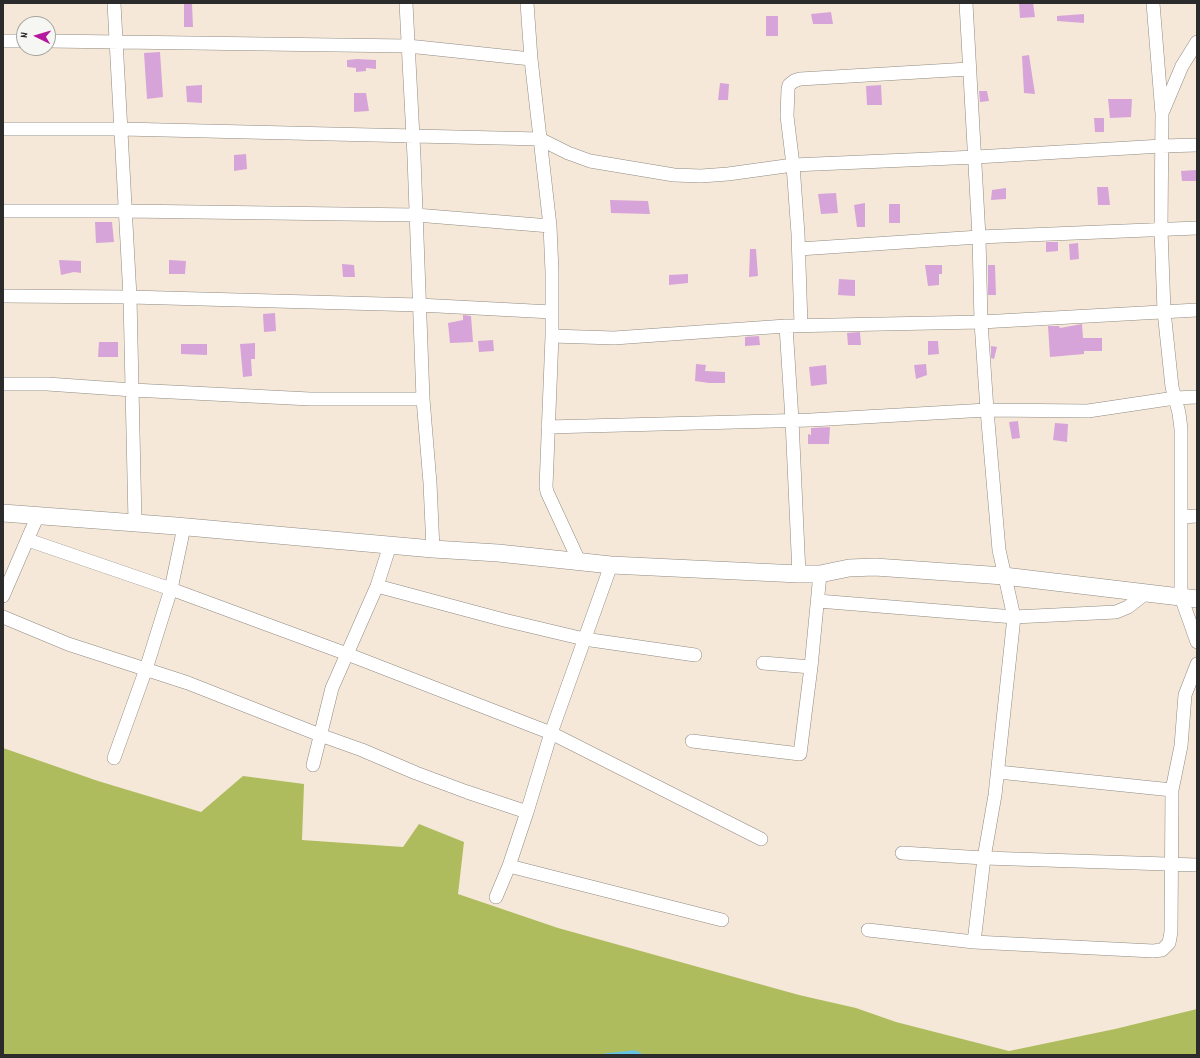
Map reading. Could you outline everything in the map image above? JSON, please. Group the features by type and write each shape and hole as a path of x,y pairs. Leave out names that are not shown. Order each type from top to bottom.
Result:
{"street":[{"path":"114,3 130,297 135,522"},
{"path":"406,3 413,136 423,399 430,483 433,549"},
{"path":"527,3 531,58 550,226 552,272 552,336 546,490 579,561"},
{"path":"966,3 969,69 976,157 981,322 987,410 999,550 1014,617 998,772 984,858 974,942"},
{"path":"1153,3 1162,114 1161,230 1164,311 1171,381 1179,413 1181,429 1181,517 1189,598 1197,642"},
{"path":"3,41 16,41"},
{"path":"56,41 408,46 531,58"},
{"path":"1162,114 1182,66 1197,42"},
{"path":"801,325 799,249 793,165 787,116 788,89 794,81 800,79 969,69"},
{"path":"3,129 122,129 540,139 568,153 590,161 674,175 701,176 728,174 793,165 1197,145"},
{"path":"3,211 416,215 550,226"},
{"path":"799,249 1071,232 1197,228"},
{"path":"3,296 130,297 419,305 552,312"},
{"path":"552,336 614,338 801,325 981,322 1197,310"},
{"path":"786,326 792,420 798,574"},
{"path":"3,384 47,384 310,399 423,399"},
{"path":"548,427 792,420 987,410 1088,411 1175,398 1197,397"},
{"path":"3,513 184,526 612,565 798,574 820,574 849,568 875,566 1004,576 1189,598"},
{"path":"3,596 38,516"},
{"path":"1181,517 1197,516"},
{"path":"114,758 146,669 170,589 184,526"},
{"path":"28,540 170,589 347,654 551,733 761,839"},
{"path":"313,765 332,688 377,586 390,545"},
{"path":"496,897 509,866 551,733 612,565"},
{"path":"692,741 800,754 811,667 820,574"},
{"path":"377,586 504,620 584,639 695,655"},
{"path":"818,601 1014,617 1116,612 1128,607 1146,593"},
{"path":"3,617 68,644 188,683 362,750 416,773 527,812"},
{"path":"762,663 811,667"},
{"path":"868,930 974,942 1153,951 1162,950 1169,943 1171,932 1172,790 1197,664"},
{"path":"998,772 1172,790"},
{"path":"902,853 984,858 1197,865"},
{"path":"509,866 722,920"}],"green space":[{"path":"3,748 98,781 201,812 243,776 304,784 302,840 403,847 419,824 464,842 458,894 558,928 799,995 856,1008 896,1022 1009,1051 1115,1029 1197,1009 1197,1055 3,1055"}],"building":[{"path":"184,3 192,3 193,27 184,27"},
{"path":"1019,3 1033,3 1035,17 1020,18"},
{"path":"831,12 833,24 813,24 811,14"},
{"path":"1084,14 1084,23 1057,21 1057,16"},
{"path":"766,16 778,16 778,36 766,36"},
{"path":"160,52 163,97 147,99 144,53"},
{"path":"1029,55 1035,94 1024,93 1022,56"},
{"path":"347,60 376,60 376,69 366,68 366,71 356,72 356,68 347,67"},
{"path":"720,83 729,84 728,100 718,100"},
{"path":"202,85 202,103 187,102 186,86"},
{"path":"881,85 882,105 867,105 866,86"},
{"path":"979,91 987,91 989,101 980,102"},
{"path":"354,93 366,93 369,111 354,112"},
{"path":"1108,99 1132,99 1131,117 1110,118"},
{"path":"1094,118 1104,118 1104,132 1095,132"},
{"path":"246,154 247,169 234,171 234,155"},
{"path":"1196,170 1196,181 1182,181 1181,171"},
{"path":"1097,187 1108,187 1110,205 1098,205"},
{"path":"1006,188 1006,199 991,200 992,190"},
{"path":"836,193 838,213 821,214 818,194"},
{"path":"610,200 648,201 650,214 611,213"},
{"path":"865,203 865,227 857,227 854,205"},
{"path":"889,204 900,204 900,223 889,223"},
{"path":"95,222 112,222 114,242 96,243"},
{"path":"1046,242 1058,242 1058,251 1046,252"},
{"path":"1078,243 1079,259 1070,260 1069,244"},
{"path":"750,249 756,249 758,276 749,277"},
{"path":"59,260 81,261 81,273 74,272 61,275"},
{"path":"169,260 186,261 185,274 169,274"},
{"path":"342,264 354,265 355,277 343,277"},
{"path":"925,265 942,265 942,274 939,274 939,285 928,286"},
{"path":"988,265 995,265 996,295 988,295"},
{"path":"688,274 688,283 669,285 669,275"},
{"path":"839,279 855,280 855,296 838,295"},
{"path":"275,313 276,331 264,332 263,314"},
{"path":"463,315 471,316 473,342 450,343 448,323 463,320"},
{"path":"1082,324 1083,338 1102,338 1102,351 1084,351 1084,354 1050,357 1048,326 1059,326 1060,328"},
{"path":"860,332 861,345 848,345 847,333"},
{"path":"759,336 760,345 745,346 745,337"},
{"path":"493,340 494,351 479,352 478,341"},
{"path":"928,341 938,341 939,354 928,355"},
{"path":"99,342 118,342 118,357 98,357"},
{"path":"255,343 255,359 251,359 252,376 243,377 240,344"},
{"path":"181,344 207,344 207,355 181,354"},
{"path":"991,346 997,347 994,359 991,358"},
{"path":"696,364 706,365 705,371 725,372 725,383 695,381"},
{"path":"926,364 927,375 916,379 914,365"},
{"path":"826,365 827,384 811,386 809,367"},
{"path":"1018,421 1020,438 1012,439 1009,422"},
{"path":"1055,423 1068,424 1067,442 1053,440"},
{"path":"830,427 829,444 808,444 808,434 811,435 811,428"}],"waterway":[{"path":"606,1055 635,1052 641,1055"}]}
